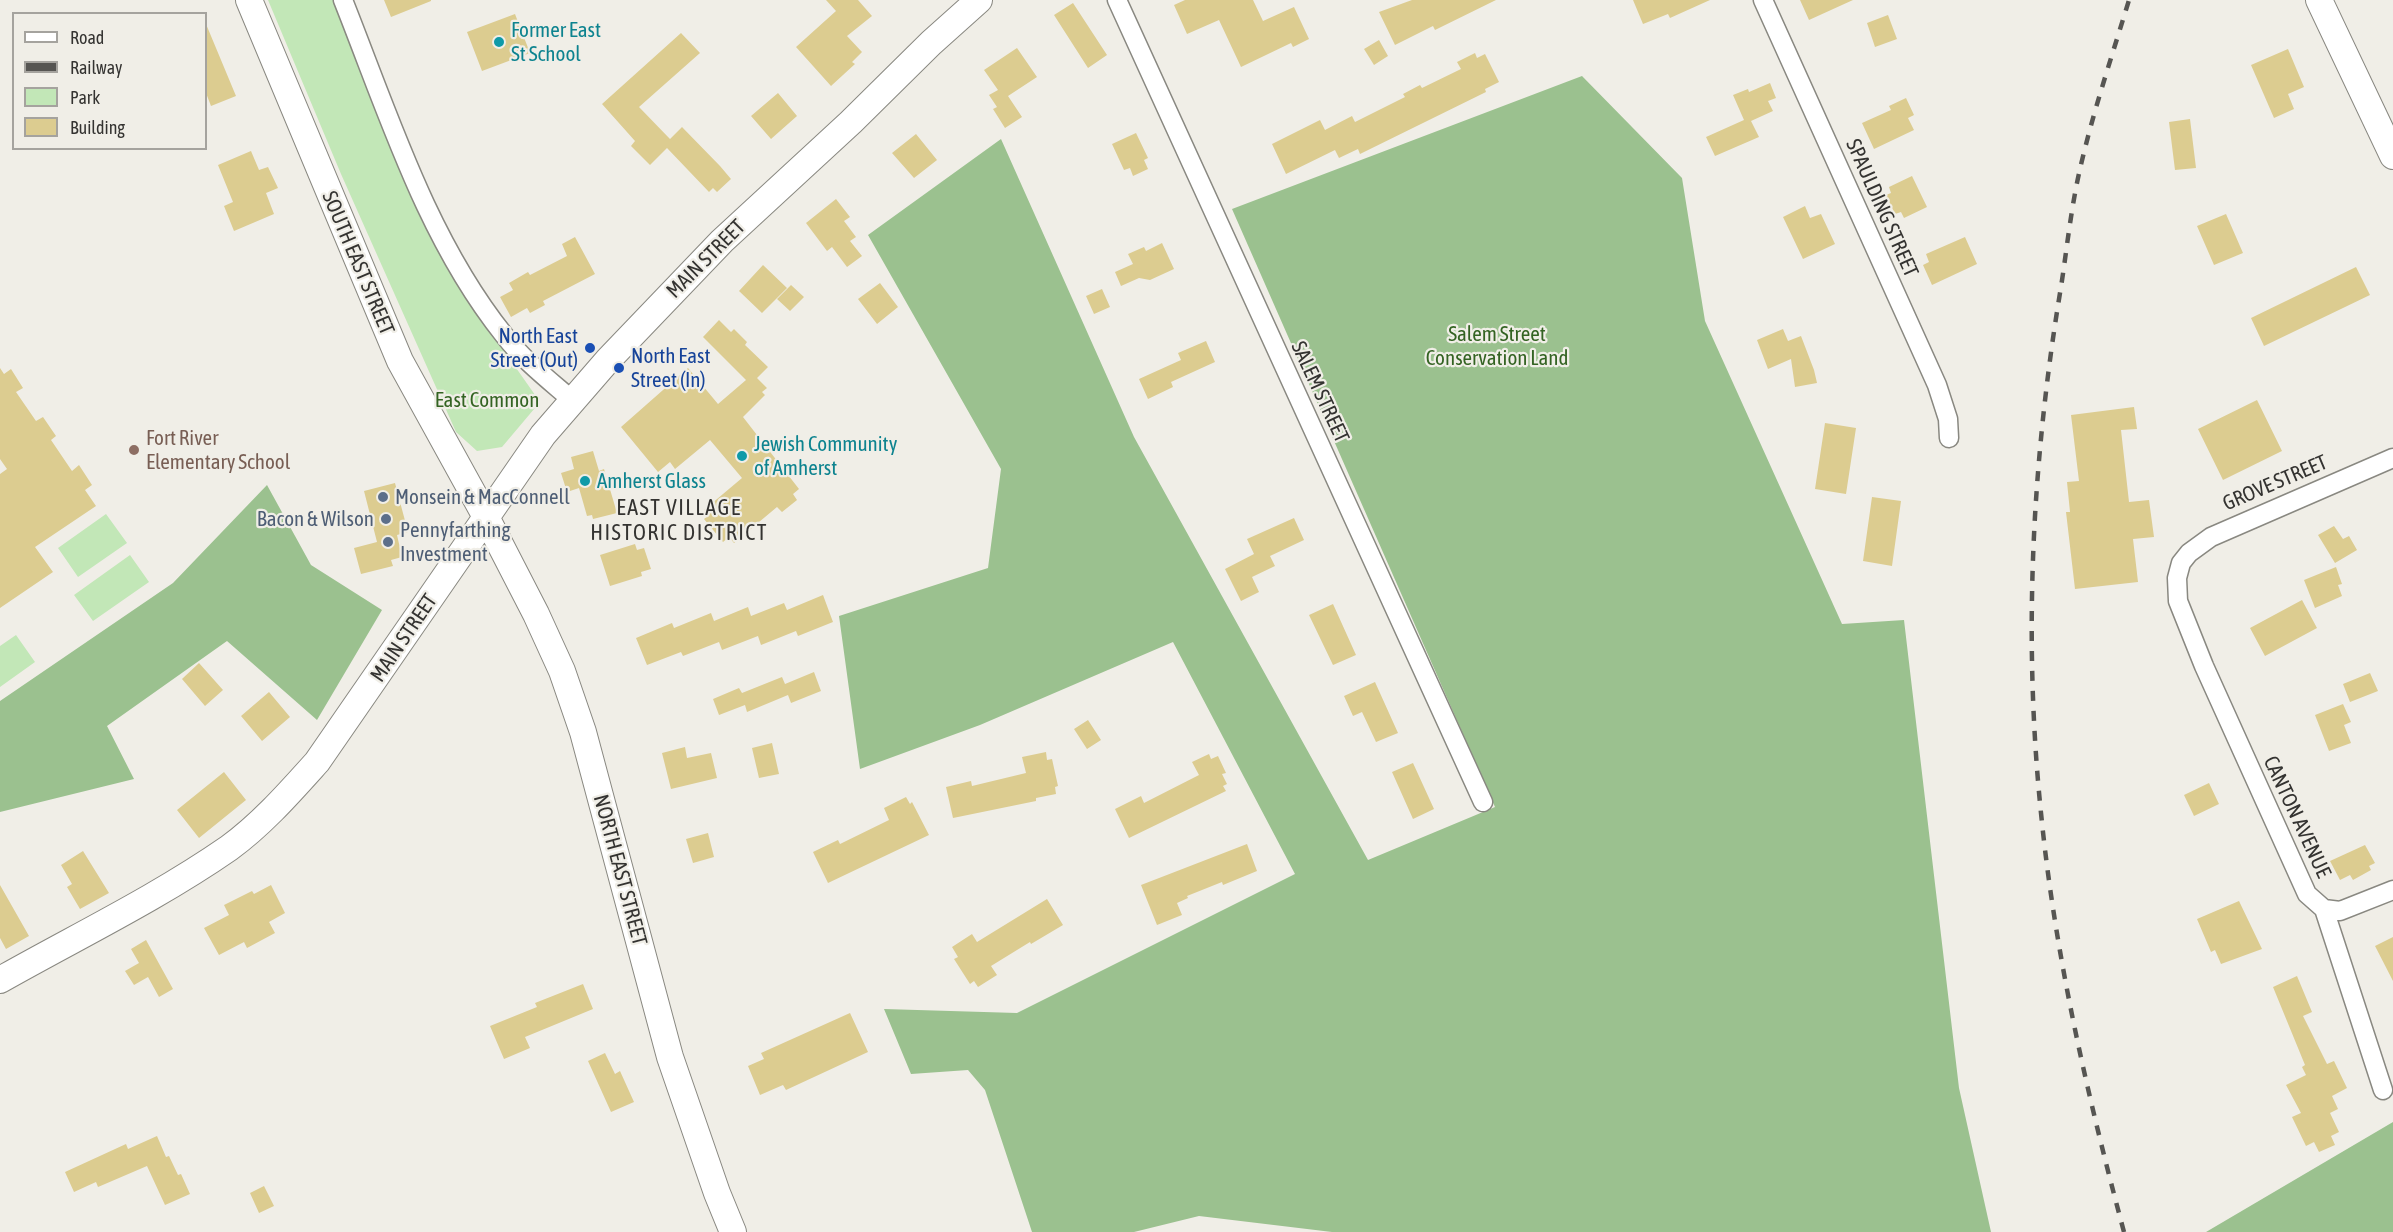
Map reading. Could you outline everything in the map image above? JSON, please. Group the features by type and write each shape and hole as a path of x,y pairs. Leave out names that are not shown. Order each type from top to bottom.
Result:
{"main road":[{"name":"SOUTH EAST STREET","path":"249,0 400,361 486,517"},
{"name":"MAIN STREET","path":"0,980 183,877 230,847 273,810 317,762 543,435 608,360 722,241 851,122 931,42 979,0"},
{"path":"2319,0 2393,156"},
{"name":"NORTH EAST STREET","path":"486,517 537,614 562,670 583,732 670,1057 717,1193 734,1232"}],"street":[{"path":"343,0 427,210 444,245 474,296 505,337 522,356 573,401"},
{"name":"SALEM STREET","path":"1117,0 1483,802"},
{"name":"SPAULDING STREET","path":"1763,0 1937,385 1948,419 1949,438"},
{"name":"GROVE STREET","path":"2182,561 2200,544 2227,529 2393,458"},
{"name":"CANTON AVENUE","path":"2182,561 2177,578 2178,601 2204,666 2307,894 2324,909 2384,1090"},
{"path":"2324,909 2340,911 2393,890"}],"green space":[{"name":"East Common","path":"268,0 335,0 481,318 540,402 502,447 477,451 456,432 341,174"},
{"name":"Salem Street Conservation Land","path":"1582,76 1682,178 1705,321 1842,624 1904,620 1959,1088 1991,1232 1332,1232 1199,1216 1134,1232 1032,1232 985,1090 968,1070 911,1074 884,1009 1017,1013 1295,874 1173,642 980,725 860,769 839,616 988,568 1001,469 868,235 1001,139 1134,437 1368,860 1495,807 1232,209"},
{"path":"267,485 311,565 382,610 317,720 227,641 107,726 134,779 0,812 0,701 173,583"},
{"path":"106,514 127,543 78,577 58,548"},
{"path":"130,555 149,582 93,621 74,595"},
{"path":"16,635 35,662 0,687 0,646"},
{"path":"2393,1122 2393,1232 2206,1232"}],"building":[{"path":"384,0 431,0 431,1 391,17"},
{"path":"826,0 858,0 872,16 847,36 862,52 852,62 855,64 831,86 796,47 836,11"},
{"path":"1185,0 1253,0 1263,21 1294,7 1309,39 1293,47 1291,43 1241,67 1219,20 1187,34 1174,5"},
{"path":"1412,0 1496,0 1435,30 1433,26 1395,45 1379,12"},
{"path":"1633,0 1710,0 1670,18 1668,14 1643,24"},
{"path":"1800,0 1853,0 1809,20"},
{"path":"1073,3 1107,55 1088,68 1054,15"},
{"name":"Former East St School","path":"515,14 530,53 482,71 467,32"},
{"path":"1888,15 1897,39 1875,47 1867,23"},
{"path":"207,26 236,96 211,106 207,96"},
{"path":"681,33 700,53 639,107 670,139 682,127 720,166 731,179 717,192 713,188 709,192 667,148 650,165 631,146 635,141 602,104"},
{"path":"1379,40 1388,56 1374,65 1364,49"},
{"path":"1017,48 1037,77 1008,96 1022,117 1005,128 993,109 997,107 989,95 998,90 984,70"},
{"path":"2288,49 2304,87 2288,94 2294,109 2274,118 2251,65"},
{"path":"1475,53 1477,58 1485,54 1499,82 1485,89 1486,92 1360,154 1358,149 1339,158 1335,150 1286,174 1272,144 1320,120 1325,130 1352,116 1355,122 1405,97 1403,94 1420,85 1422,88 1461,69 1457,62"},
{"path":"1770,83 1776,98 1768,101 1773,111 1751,121 1759,137 1715,156 1706,137 1744,120 1733,95 1748,89 1749,92"},
{"path":"778,93 797,116 771,139 751,116"},
{"path":"1906,98 1914,115 1908,118 1914,130 1874,149 1862,123 1891,110 1889,106"},
{"path":"2190,119 2196,168 2175,170 2169,122"},
{"path":"1136,133 1148,158 1144,160 1148,169 1133,176 1130,168 1124,170 1112,144"},
{"path":"916,134 937,160 914,178 892,153"},
{"path":"251,151 259,170 268,167 278,188 266,193 274,214 234,231 224,206 233,202 218,165"},
{"path":"1912,176 1927,207 1904,218 1901,212 1895,214 1886,195 1891,193 1889,187"},
{"path":"836,199 850,217 844,221 856,237 850,241 862,256 847,267 832,247 827,251 806,223"},
{"path":"1805,206 1810,218 1821,214 1835,244 1803,259 1783,217"},
{"path":"2226,214 2243,253 2214,265 2197,226"},
{"path":"575,237 595,274 543,301 545,305 530,313 527,308 511,317 500,297 513,290 509,283 528,272 530,275 567,256 562,244"},
{"path":"1965,237 1977,264 1932,285 1923,265 1929,262 1926,254"},
{"path":"1162,243 1174,269 1150,280 1139,278 1121,286 1115,272 1133,264 1128,254 1144,247 1146,251"},
{"path":"763,265 787,288 762,313 739,291"},
{"path":"2356,267 2370,295 2264,346 2251,318"},
{"path":"880,283 898,307 877,324 858,299"},
{"path":"791,285 804,297 790,311 777,299"},
{"path":"1102,289 1110,307 1094,314 1086,296"},
{"path":"719,320 731,332 734,329 747,342 745,345 768,367 757,378 767,388 762,392 765,395 743,417 799,489 793,494 797,500 782,512 777,507 734,543 729,537 723,542 704,519 709,515 704,510 742,478 710,440 675,469 670,462 658,472 621,427 688,368 718,404 746,380 703,337"},
{"path":"1783,329 1788,341 1801,336 1817,383 1795,387 1791,359 1768,369 1757,340"},
{"path":"1206,341 1215,362 1171,382 1173,387 1148,399 1139,379 1181,360 1178,353"},
{"name":"Fort River Elementary School","path":"0,368 4,374 11,369 23,388 16,392 36,421 43,417 56,436 51,440 72,471 79,465 92,485 85,490 96,506 35,547 53,572 0,608 0,474 7,469 0,459"},
{"path":"2257,400 2282,451 2223,480 2198,429"},
{"path":"2134,407 2137,429 2121,430 2129,502 2149,500 2154,537 2133,539 2138,582 2075,589 2066,512 2070,512 2067,482 2079,481 2071,415"},
{"path":"1825,423 1856,428 1846,494 1815,489"},
{"name":"Amherst Glass","path":"593,451 599,471 604,469 617,513 593,519 592,515 587,516 579,488 567,492 561,473 574,469 571,457"},
{"path":"395,483 408,532 397,535 402,557 391,560 393,566 361,574 354,548 377,542 364,491"},
{"path":"1872,497 1901,501 1892,566 1863,561"},
{"path":"1294,518 1304,540 1270,556 1275,566 1252,577 1259,592 1241,601 1225,569 1254,554 1247,539"},
{"path":"2334,526 2343,539 2349,536 2357,550 2335,563 2318,535"},
{"path":"635,544 637,550 644,548 651,569 641,572 642,576 610,586 600,555"},
{"path":"2336,567 2342,584 2338,585 2342,596 2315,608 2304,580"},
{"path":"823,595 833,622 798,636 796,631 761,645 758,636 722,650 719,642 683,656 681,652 647,665 636,638 672,623 674,628 711,613 714,621 748,607 751,616 784,603 787,610"},
{"path":"2302,600 2317,628 2265,656 2250,628"},
{"path":"1333,604 1356,655 1333,665 1309,615"},
{"path":"199,663 223,690 205,706 182,679"},
{"path":"814,672 821,691 791,703 788,695 747,712 745,705 719,715 713,699 739,688 742,693 782,677 785,684"},
{"path":"2370,673 2378,691 2350,702 2343,684"},
{"path":"1375,682 1398,733 1376,742 1362,712 1353,716 1344,696"},
{"path":"269,692 290,717 262,741 241,716"},
{"path":"2343,704 2351,722 2344,725 2351,743 2329,751 2315,715"},
{"path":"1088,720 1101,740 1087,749 1074,729"},
{"path":"772,743 779,774 759,778 752,748"},
{"path":"685,747 687,758 711,753 717,778 671,789 662,753"},
{"path":"1046,752 1047,760 1052,759 1058,786 1055,787 1056,794 1036,798 1036,801 953,818 946,787 971,781 972,786 1026,773 1022,757"},
{"path":"1209,754 1211,759 1218,756 1226,773 1222,774 1227,784 1223,786 1226,791 1129,838 1115,809 1141,796 1144,803 1199,775 1192,762"},
{"path":"1413,763 1434,809 1413,819 1392,772"},
{"path":"224,772 246,800 199,838 177,810"},
{"path":"2209,783 2219,804 2194,816 2184,795"},
{"path":"906,797 910,804 912,802 929,835 828,883 813,852 838,840 840,844 889,820 884,808"},
{"path":"708,833 714,857 693,863 686,839"},
{"path":"1247,844 1257,871 1187,896 1188,898 1177,903 1182,915 1157,925 1141,885"},
{"path":"2365,845 2375,863 2369,866 2371,870 2353,880 2350,875 2340,880 2330,861"},
{"path":"83,851 109,893 80,909 67,887 72,884 61,865"},
{"path":"0,885 29,936 6,949 0,938"},
{"path":"271,885 285,913 269,922 275,933 247,948 244,942 219,955 204,928 229,915 224,905 252,891 254,894"},
{"path":"1047,899 1063,925 991,966 997,975 978,987 974,981 970,984 954,959 958,957 952,947 972,934 977,942"},
{"path":"2239,901 2262,949 2221,964 2215,950 2211,952 2197,919"},
{"path":"2393,937 2393,981 2375,946"},
{"path":"146,940 173,989 159,997 148,977 134,985 125,971 139,963 131,949"},
{"path":"2297,976 2312,1012 2303,1016 2327,1064 2334,1061 2347,1088 2332,1096 2338,1109 2330,1113 2339,1132 2331,1136 2335,1145 2319,1152 2314,1142 2306,1146 2292,1117 2301,1113 2286,1085 2306,1075 2302,1067 2305,1065 2273,987"},
{"path":"583,984 593,1009 525,1037 530,1048 504,1059 490,1026 537,1007 535,1003"},
{"path":"850,1013 868,1052 786,1090 783,1085 760,1095 748,1066 764,1059 761,1053"},
{"path":"605,1053 615,1074 620,1071 634,1102 611,1112 588,1061"},
{"path":"157,1136 166,1157 169,1156 178,1175 181,1174 190,1194 165,1205 147,1166 98,1187 96,1182 74,1192 65,1172 126,1144 128,1149"},
{"path":"264,1186 274,1206 259,1213 250,1193"}],"railway":[{"path":"2124,1232 2097,1128 2074,1024 2047,866 2032,681 2032,615 2033,549 2043,418 2072,213 2091,126 2129,0"}],"place":[{"name":"Former East St School","path":"499,42"},
{"name":"North East Street (Out)","path":"590,348"},
{"name":"North East Street (In)","path":"619,368"},
{"name":"Fort River Elementary School","path":"134,450"},
{"name":"Jewish Community of Amherst","path":"742,456"},
{"name":"Amherst Glass","path":"585,481"},
{"name":"Monsein & MacConnell","path":"383,497"},
{"name":"Bacon & Wilson","path":"386,519"},
{"name":"Pennyfarthing Investment","path":"388,542"}],"district":[{"name":"EAST VILLAGE HISTORIC DISTRICT","path":"679,520"}]}
